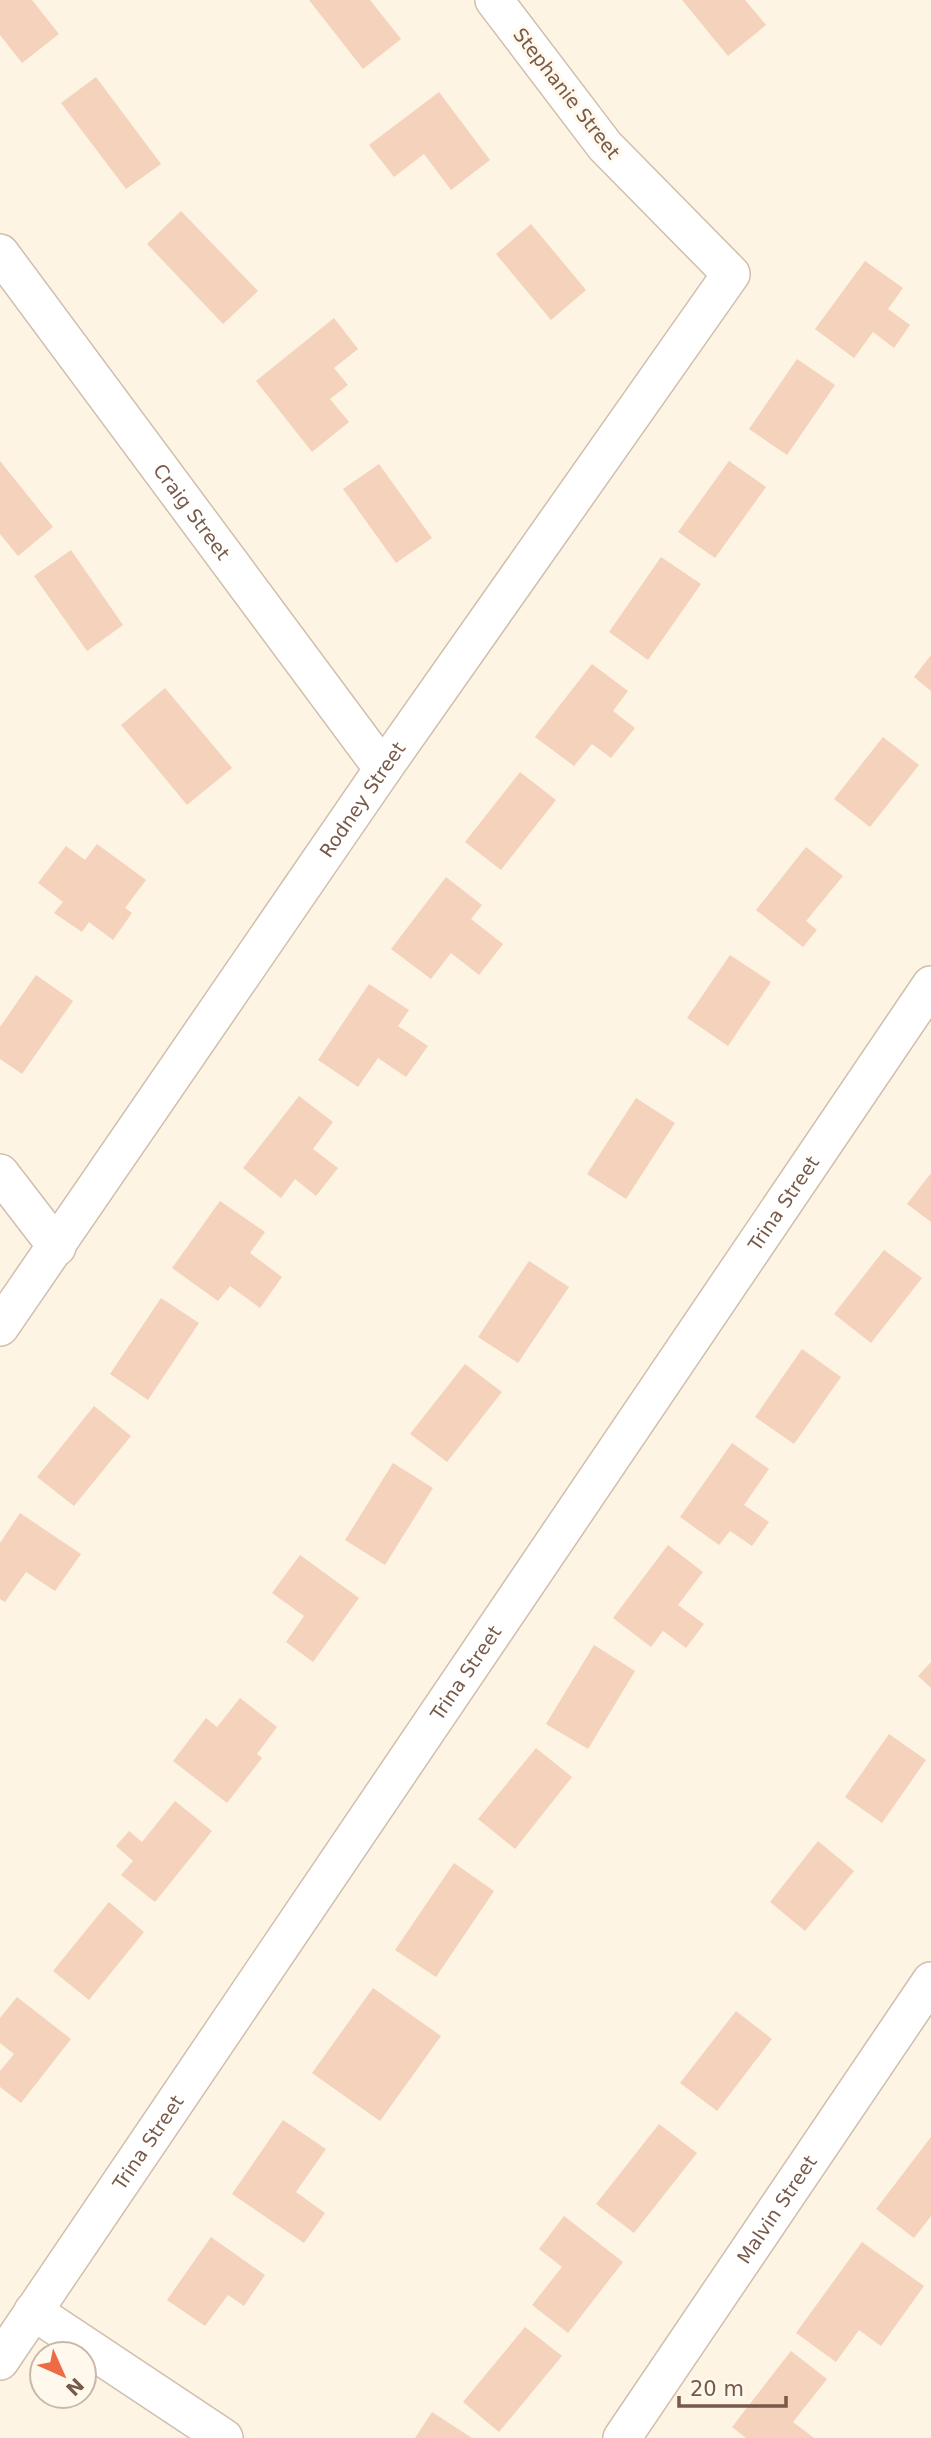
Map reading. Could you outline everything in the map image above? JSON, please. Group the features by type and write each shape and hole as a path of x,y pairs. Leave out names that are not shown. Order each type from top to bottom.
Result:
{"street":[{"name":"Stephanie Street","path":"494,0 605,146 731,274"},
{"name":"Craig Street","path":"0,253 383,769"},
{"name":"Rodney Street","path":"0,1327 383,769 731,274"},
{"name":"Trina Street","path":"0,2361 931,985"},
{"path":"0,1173 57,1247"},
{"name":"Malvin Street","path":"622,2438 931,1981"},
{"path":"33,2311 224,2438"}],"building":[{"path":"0,0 32,0 59,34 22,63 0,35"},
{"path":"309,0 370,0 401,39 363,69"},
{"path":"682,0 745,0 766,25 728,56"},
{"path":"96,77 161,164 126,189 61,103"},
{"path":"439,92 490,160 451,190 424,154 394,177 369,145"},
{"path":"181,211 258,291 223,324 147,244"},
{"path":"531,224 586,290 551,320 496,254"},
{"path":"865,261 903,288 888,309 910,325 894,348 873,332 854,358 815,329"},
{"path":"334,318 358,349 334,368 348,385 330,399 349,422 312,452 256,381"},
{"path":"797,359 835,385 787,455 749,429"},
{"path":"0,461 53,527 18,556 0,534"},
{"path":"729,461 766,487 715,558 678,532"},
{"path":"379,464 432,538 396,563 343,489"},
{"path":"71,550 123,625 87,651 34,576"},
{"path":"661,557 701,584 648,660 609,632"},
{"path":"931,655 931,691 914,677"},
{"path":"592,664 628,691 613,711 635,728 611,758 592,744 574,766 535,737"},
{"path":"165,688 232,768 187,805 121,725"},
{"path":"883,737 919,765 870,827 834,799"},
{"path":"520,772 556,800 501,870 465,842"},
{"path":"97,844 146,880 125,908 132,913 113,940 89,922 82,932 54,913 63,902 38,883 66,846 85,860"},
{"path":"806,847 843,876 806,921 817,930 803,947 756,910"},
{"path":"446,877 482,905 471,919 503,944 479,975 451,953 431,979 391,949"},
{"path":"730,955 771,982 728,1046 687,1018"},
{"path":"36,975 73,1001 22,1074 0,1059 0,1027"},
{"path":"369,984 409,1010 398,1026 428,1046 406,1077 378,1058 358,1087 318,1060"},
{"path":"299,1096 333,1122 313,1149 338,1168 316,1196 295,1179 281,1198 243,1168"},
{"path":"636,1098 675,1123 626,1199 587,1174"},
{"path":"931,1173 931,1222 907,1204"},
{"path":"220,1201 265,1232 250,1253 282,1277 260,1308 230,1286 218,1301 172,1268"},
{"path":"884,1250 922,1278 871,1343 834,1314"},
{"path":"529,1261 569,1287 518,1363 478,1337"},
{"path":"161,1298 199,1323 148,1400 110,1374"},
{"path":"802,1349 841,1377 794,1444 755,1417"},
{"path":"465,1364 502,1392 447,1462 410,1434"},
{"path":"94,1406 131,1436 74,1506 37,1477"},
{"path":"732,1443 769,1469 744,1505 769,1522 752,1546 730,1531 719,1545 680,1517"},
{"path":"393,1463 433,1488 385,1565 345,1540"},
{"path":"20,1513 81,1554 55,1591 26,1572 5,1602 0,1599 0,1543"},
{"path":"668,1545 703,1572 678,1605 704,1624 686,1648 663,1631 651,1647 613,1618"},
{"path":"300,1555 359,1598 313,1662 286,1642 304,1616 272,1593"},
{"path":"594,1645 635,1671 588,1749 546,1724"},
{"path":"931,1662 931,1688 918,1676"},
{"path":"240,1698 277,1727 257,1754 262,1758 227,1803 173,1761 206,1718 217,1727"},
{"path":"889,1734 926,1760 882,1823 845,1797"},
{"path":"536,1748 572,1777 515,1849 478,1819"},
{"path":"175,1801 212,1831 155,1902 121,1875 133,1861 116,1846 129,1831 142,1842"},
{"path":"818,1841 854,1871 805,1931 770,1902"},
{"path":"454,1863 494,1891 436,1977 395,1950"},
{"path":"109,1902 144,1932 89,2000 53,1971"},
{"path":"373,1988 441,2036 380,2121 312,2073"},
{"path":"17,1997 71,2039 21,2103 0,2087 0,2071 14,2054 0,2043 0,2018"},
{"path":"736,2011 772,2039 717,2111 680,2083"},
{"path":"283,2120 326,2149 296,2192 325,2213 304,2243 232,2194"},
{"path":"659,2124 697,2153 634,2233 596,2204"},
{"path":"931,2137 931,2216 914,2238 876,2209"},
{"path":"564,2216 623,2262 568,2333 532,2305 562,2267 539,2249"},
{"path":"211,2237 265,2275 244,2306 228,2295 205,2326 167,2300"},
{"path":"862,2242 924,2286 881,2346 859,2330 836,2362 796,2333"},
{"path":"525,2327 562,2356 499,2432 463,2402"},
{"path":"791,2351 827,2379 793,2422 814,2438 746,2438 732,2427"},
{"path":"432,2412 472,2438 415,2438"}]}
